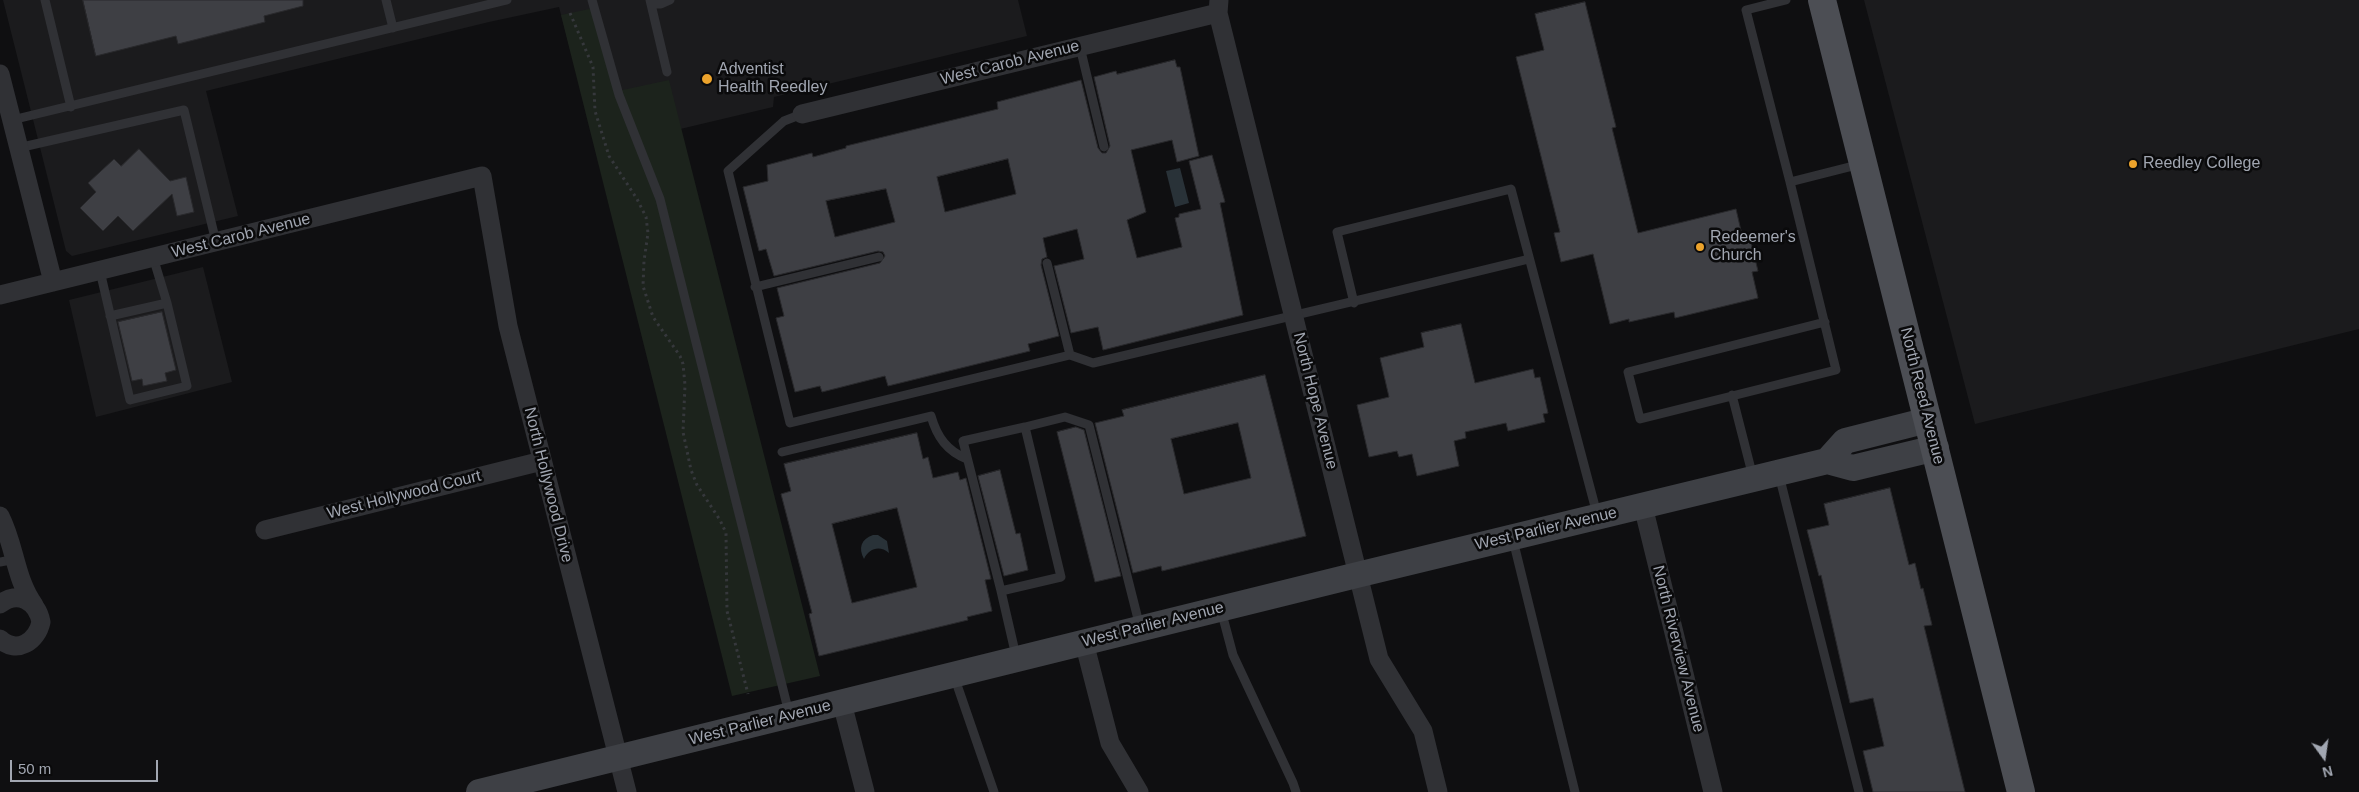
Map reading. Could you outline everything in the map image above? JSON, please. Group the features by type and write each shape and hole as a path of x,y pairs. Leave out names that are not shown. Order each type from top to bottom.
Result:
{"main road":[{"name":"North Reed Avenue","path":"1822,0 2021,792"}],"street":[{"name":"West Carob Avenue","path":"802,114 1080,46 1218,7"},
{"name":"North Hope Avenue","path":"1218,7 1356,575 1379,659 1423,730 1438,792"},
{"path":"0,74 53,282"},
{"name":"West Carob Avenue","path":"0,295 482,176"},
{"name":"North Hollywood Drive","path":"482,176 508,326 619,758 626,792"},
{"path":"1827,461 1845,442 1928,420"},
{"name":"West Parlier Avenue","path":"479,792 1356,575 1827,461 1853,468 1936,448"},
{"name":"West Hollywood Court","path":"265,530 542,461"},
{"name":"North Riverview Avenue","path":"1643,506 1713,792"},
{"path":"0,516 8,533 8,561 35,606 41,622 35,638 20,646 11,645 0,639"},
{"path":"0,604 12,598 21,598 35,606"},
{"path":"1084,642 1110,743 1139,792"},
{"path":"842,703 865,792"}],"lane":[{"path":"45,0 71,107"},
{"path":"386,0 393,28"},
{"path":"12,120 507,0"},
{"path":"592,0 618,92 660,199 790,716"},
{"path":"667,72 651,2 661,4 670,0"},
{"path":"1786,0 1746,10 1790,182 1825,322 1836,370 1640,419 1628,372 1825,322"},
{"path":"1080,46 1104,147"},
{"path":"18,148 184,110 216,242"},
{"path":"802,114 784,121 728,171 790,423 1070,355 1093,363 1294,314 1354,303 1529,259"},
{"path":"1790,182 1864,163"},
{"path":"1354,303 1337,232 1511,188 1598,517"},
{"path":"100,270 130,400 187,386 167,303 153,257"},
{"path":"755,287 879,257"},
{"path":"1048,263 1070,355"},
{"path":"110,316 167,303"},
{"path":"1732,396 1754,479"},
{"path":"782,452 932,416 937,433 945,445 958,456 967,459"},
{"path":"945,445 1065,417 1089,425 1140,629"},
{"path":"1001,591 1061,577 1025,427"},
{"path":"963,441 1017,659"},
{"path":"1779,473 1858,792"},
{"path":"1513,537 1575,792"},
{"path":"1220,609 1233,655 1296,792"},
{"path":"953,675 994,792"}],"path":[{"path":"570,13 593,67 595,111 606,148 646,217 648,233 643,286 653,317 680,356 683,364 685,385 683,432 691,470 697,485 720,520 726,533 727,611 748,694"}],"shaded area":[{"name":"Adventist Health Reedley","path":"3,0 1018,0 1027,36 774,97 773,107 596,149 559,7 489,22 206,91 238,216 72,256 66,251"},
{"name":"Reedley College","path":"1864,0 2359,0 2359,329 1975,424"},
{"path":"594,8 618,91 669,80 820,676 732,696 561,15"},
{"path":"1180,168 1189,203 1175,207 1166,171"},
{"path":"203,267 232,382 96,417 69,300"},
{"path":"873,535 878,535 887,541 889,553 878,548 869,552 864,559 861,551 863,541"}],"building":[{"path":"83,0 303,0 303,6 264,16 265,22 178,44 176,36 96,56"},
{"path":"1585,2 1616,127 1612,128 1638,233 1736,209 1742,235 1749,234 1758,271 1752,272 1758,298 1675,318 1674,312 1629,322 1629,319 1610,324 1593,254 1561,262 1554,233 1560,232 1516,57 1544,50 1535,14"},
{"path":"1175,60 1177,67 1180,67 1199,156 1177,162 1172,140 1131,150 1146,212 1127,220 1137,258 1182,247 1175,218 1179,217 1179,214 1201,209 1189,161 1212,155 1225,202 1220,203 1243,315 1103,350 1098,327 1071,333 1054,266 1084,259 1077,229 1043,238 1047,257 1042,259 1041,265 1059,336 1028,344 1030,351 888,386 885,376 822,392 820,386 795,392 776,318 784,316 777,288 880,263 885,256 883,252 878,251 774,276 766,249 759,251 743,187 768,181 767,165 812,153 813,157 846,148 846,146 998,109 997,102 1081,80 1098,148 1102,153 1106,153 1110,146 1094,77 1116,71 1117,74","holes":["1008,159 1016,194 945,212 937,177","886,189 895,222 835,237 826,201"]},
{"path":"139,149 170,181 186,177 194,212 177,216 172,194 133,231 118,216 103,231 80,208 96,192 88,183 114,159 121,166"},
{"path":"162,312 176,370 165,373 167,381 143,386 142,379 132,381 118,322"},
{"path":"1461,324 1475,383 1533,369 1535,378 1540,377 1548,413 1543,414 1545,422 1508,431 1506,423 1465,432 1466,438 1454,441 1459,466 1417,476 1412,454 1399,457 1397,451 1369,457 1357,405 1389,397 1380,358 1424,347 1421,333"},
{"path":"1265,375 1306,536 1162,571 1161,566 1133,573 1095,423 1124,416 1122,410","holes":["1238,423 1251,478 1184,494 1171,439"]},
{"path":"1076,427 1084,430 1121,576 1095,582 1057,432"},
{"path":"917,433 923,459 928,457 933,478 958,472 960,480 966,478 991,579 985,580 992,611 967,617 968,620 819,656 809,614 812,613 781,494 791,491 784,464","holes":["897,508 917,587 852,603 832,524"]},
{"path":"1000,470 1016,534 1020,533 1028,570 1004,576 978,476"},
{"path":"1890,488 1909,565 1915,563 1921,589 1923,588 1932,625 1924,626 1965,792 1873,792 1863,751 1884,746 1873,698 1850,703 1821,575 1819,576 1807,530 1829,525 1824,504"}],"place":[{"name":"Adventist Health Reedley","path":"707,79"},
{"name":"Reedley College","path":"2133,164"},
{"name":"Redeemer's Church","path":"1700,247"}]}
